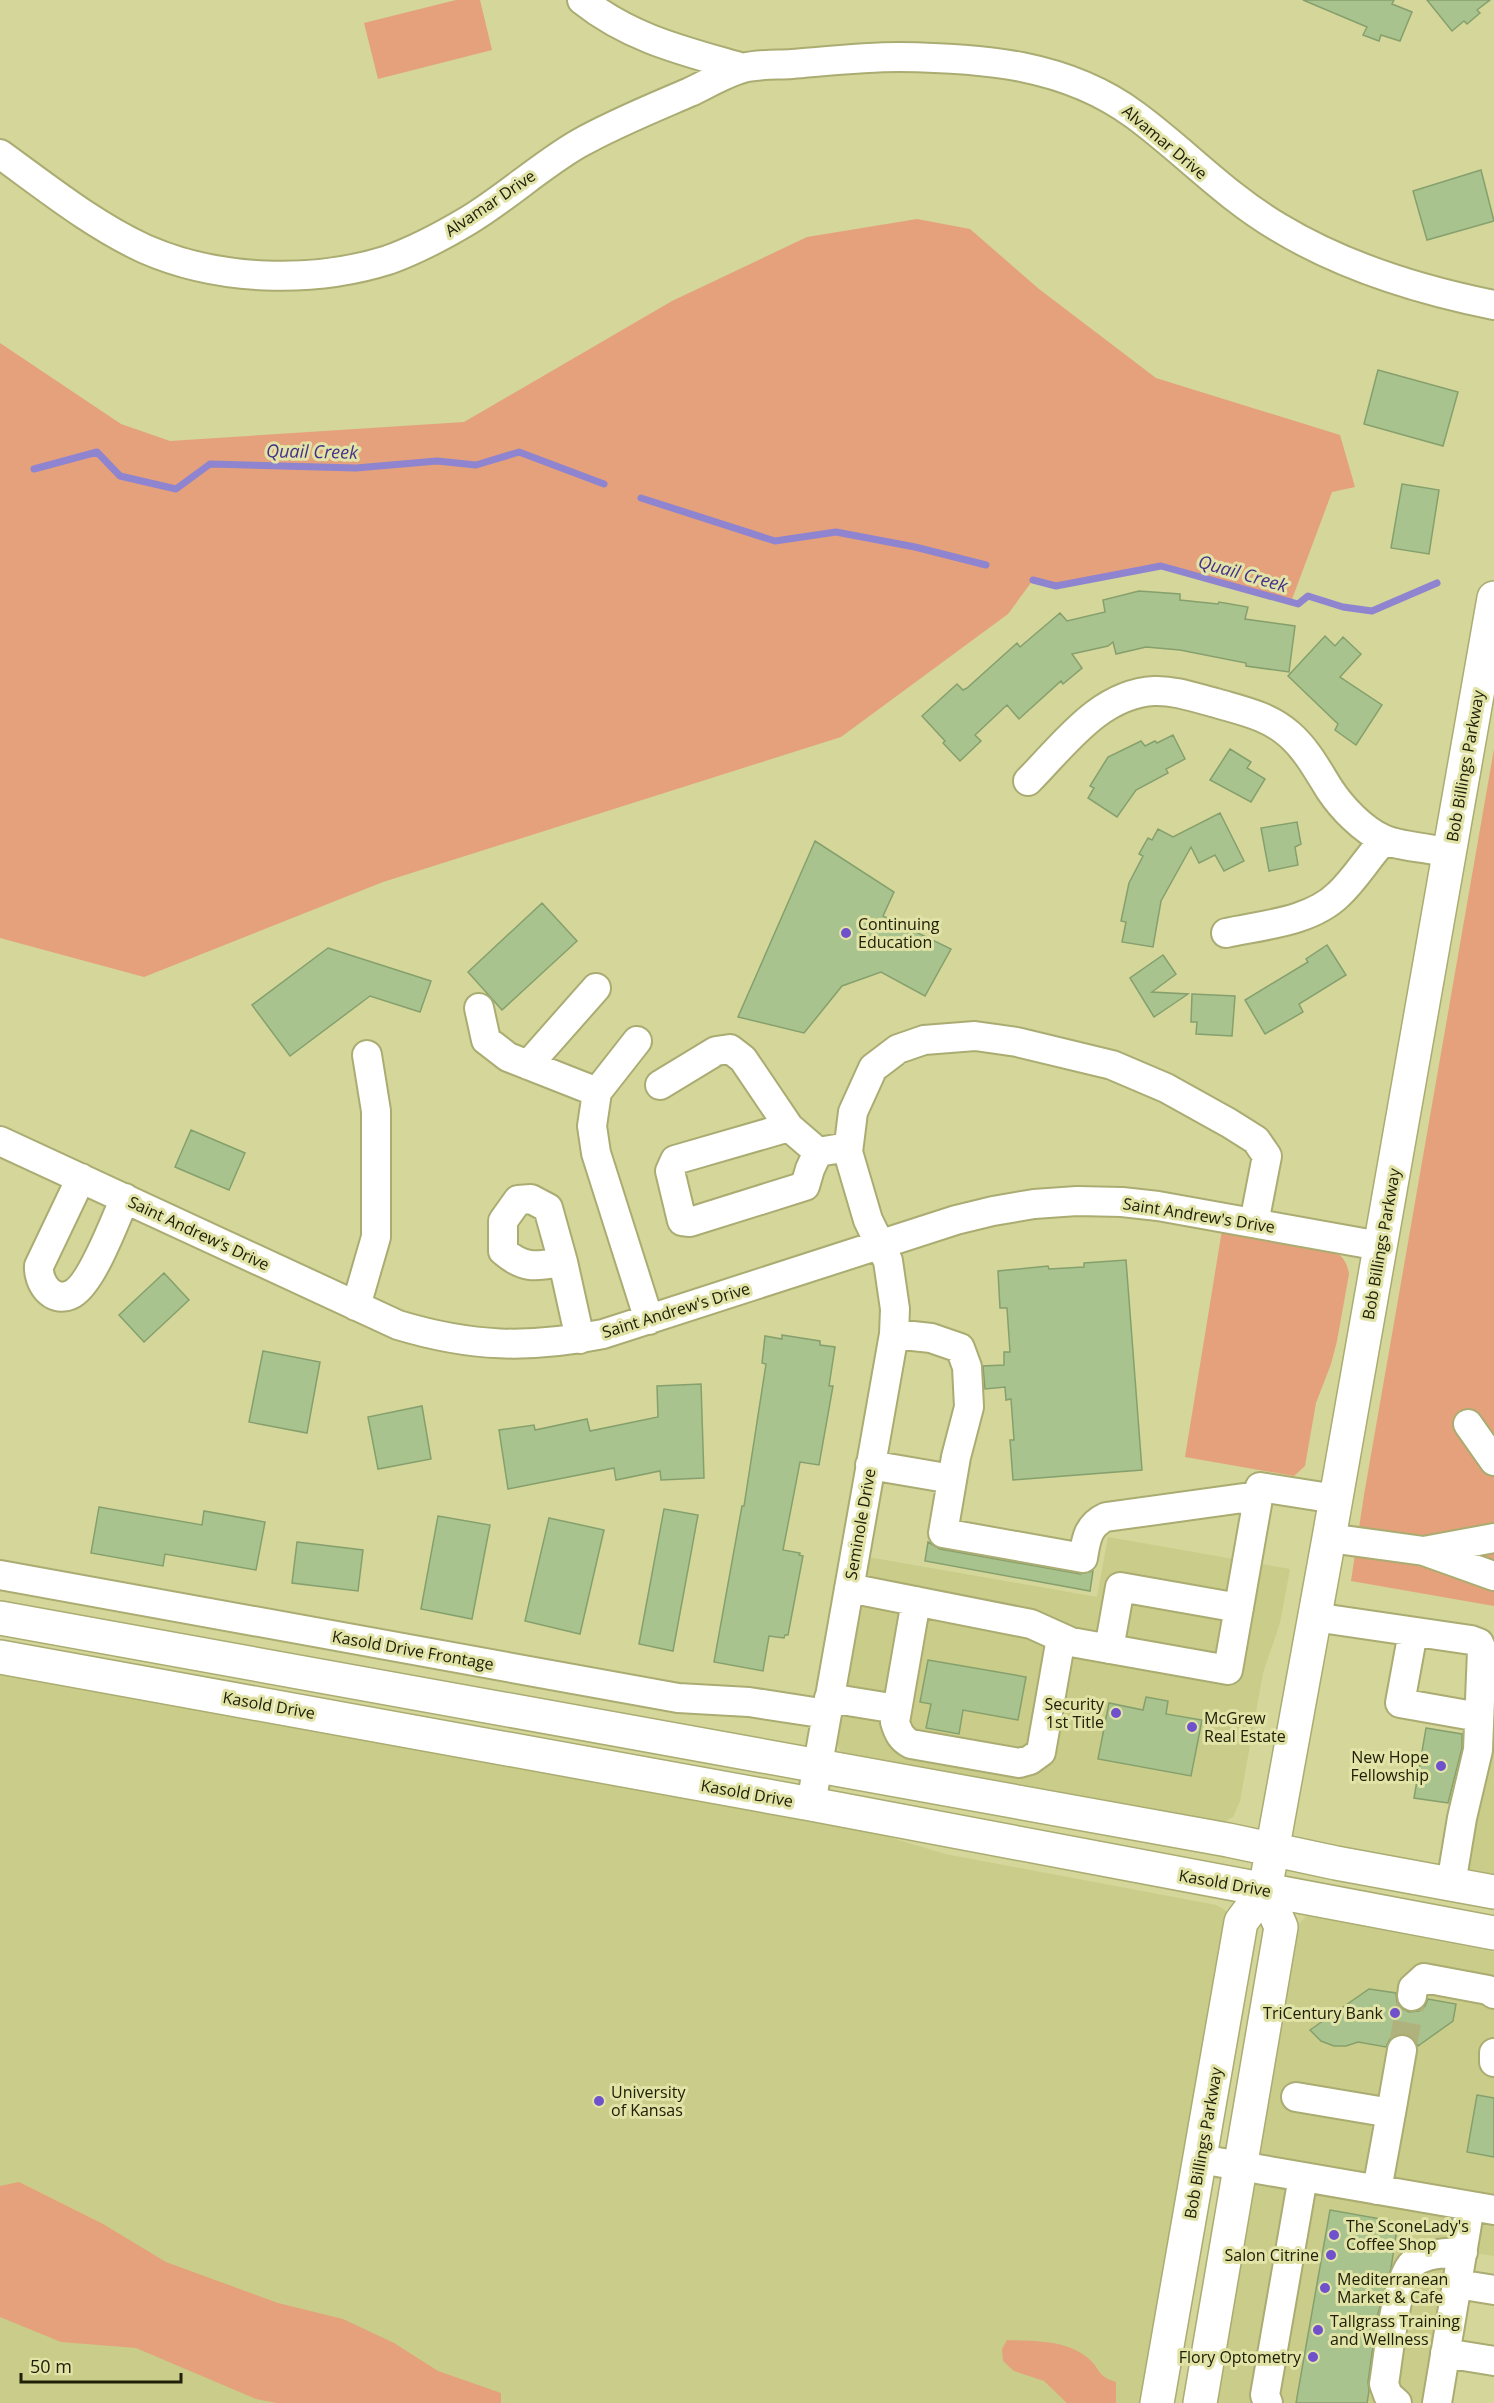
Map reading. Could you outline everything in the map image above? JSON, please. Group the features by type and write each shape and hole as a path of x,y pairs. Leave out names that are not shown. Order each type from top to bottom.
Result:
{"main road":[{"name":"Bob Billings Parkway","path":"1157,2403 1241,1922 1265,1890 1494,598"},
{"path":"0,1618 1494,1892"},
{"name":"Kasold Drive","path":"0,1656 811,1804 1494,1933"},
{"path":"1200,2403 1281,1927 1265,1890"}],"street":[{"name":"Alvamar Drive","path":"582,0 600,14 643,38 743,68"},
{"name":"Alvamar Drive","path":"0,154 103,226 170,258 240,273 330,273 387,260 411,251 471,218 579,144 743,68 847,59 937,58 1014,65 1065,77 1113,99 1138,117 1203,173 1278,228 1365,270 1447,296 1494,305"},
{"path":"1028,781 1094,714 1113,702 1136,694 1155,691 1177,693 1257,714 1277,724 1305,751 1336,798 1366,828 1384,840 1449,852"},
{"path":"1226,933 1305,915 1321,908 1338,895 1384,840"},
{"path":"528,1065 596,988"},
{"path":"479,1008 486,1040 508,1057 597,1092"},
{"path":"818,1152 848,1147 853,1112 873,1068 898,1049 924,1040 947,1037 975,1036 1017,1042 1112,1065 1166,1088 1256,1140 1267,1156 1254,1223"},
{"path":"637,1041 597,1092 592,1126 596,1154 649,1320"},
{"path":"660,1085 716,1051 730,1049 743,1059 789,1127 818,1152"},
{"path":"356,1306 376,1237 376,1111 367,1055"},
{"path":"789,1127 675,1160 670,1171 682,1221 690,1222 805,1186 818,1152"},
{"name":"Saint Andrew's Drive","path":"0,1141 398,1325 462,1341 530,1344 579,1339 649,1320 956,1220 1034,1204 1077,1201 1158,1206 1380,1246"},
{"name":"Seminole Drive","path":"811,1804 894,1334 895,1309 888,1261 868,1220 848,1147"},
{"path":"81,1178 39,1266 39,1278 44,1287 52,1293 61,1297 70,1295 87,1281 125,1198"},
{"path":"563,1263 579,1339"},
{"path":"894,1334 931,1338 960,1347 967,1367 969,1407 952,1479 943,1533 1083,1558 1087,1535 1095,1522 1106,1517 1258,1496"},
{"path":"1468,1424 1494,1461"},
{"path":"870,1465 952,1479"},
{"path":"849,1588 1030,1624 1071,1642 1228,1670 1260,1486 1336,1499"},
{"path":"1329,1538 1424,1551 1494,1576"},
{"path":"1424,1551 1494,1538"},
{"name":"Kasold Drive Frontage","path":"0,1575 678,1698 897,1709"},
{"path":"1109,1649 1120,1587 1239,1608"},
{"path":"916,1601 895,1722 903,1740 910,1744 1018,1763 1030,1760 1041,1752 1061,1638"},
{"path":"1314,1617 1479,1643 1482,1650 1478,1750 1462,1818 1451,1884"},
{"path":"1413,1632 1400,1703 1479,1718"},
{"path":"1412,1996 1413,1988 1424,1978 1488,1990 1494,1994"},
{"path":"1377,2190 1402,2050"},
{"path":"1494,2054 1494,2062"},
{"path":"1296,2097 1391,2113"},
{"path":"1200,2159 1482,2208 1463,2252 1437,2403"},
{"path":"1268,2403 1265,2394 1303,2177"},
{"path":"1397,2403 1388,2395 1384,2384 1402,2280 1412,2264 1432,2255 1463,2252"},
{"path":"1457,2284 1494,2290"},
{"path":"1445,2352 1494,2361"}],"shaded area":[{"path":"456,0 480,0 492,50 378,79 364,23"},
{"path":"917,219 970,229 1039,289 1156,378 1340,435 1355,487 1332,492 1291,602 1161,566 1056,586 1033,580 1008,614 841,737 383,882 144,977 0,938 0,343 121,424 170,441 464,422 672,301 807,237"},
{"path":"1494,749 1494,1606 1351,1581"},
{"path":"1222,1230 1336,1252 1347,1267 1349,1274 1337,1341 1316,1403 1305,1466 1294,1476 1185,1457"},
{"path":"1108,1537 1290,1569 1280,1623 1263,1673 1240,1801 1233,1817 1218,1825 844,1755 840,1751 836,1740 868,1557 1097,1597"},
{"name":"University of Kansas","path":"0,1670 862,1829 945,1854 1216,1905 1225,1910 1229,1916 1145,2403 0,2403"},
{"path":"1494,1701 1494,1874 1464,1868"},
{"path":"1309,1913 1336,1914 1365,1927 1494,1952 1494,2256 1476,2253 1449,2403 1213,2403 1296,1927"},
{"path":"19,2182 103,2224 166,2262 278,2303 343,2319 394,2343 438,2371 501,2393 501,2403 277,2403 256,2399 136,2348 61,2342 0,2317 0,2186"},
{"path":"1007,2340 1050,2343 1080,2352 1102,2374 1116,2382 1116,2403 1067,2403 1044,2381 1014,2371 1003,2361 1002,2349"}],"building":[{"path":"1303,0 1394,0 1392,4 1412,12 1400,41 1381,35 1379,41 1363,35 1367,27"},
{"path":"1427,0 1490,0 1477,10 1480,13 1467,24 1464,21 1452,31"},
{"path":"1481,170 1494,221 1427,240 1413,191"},
{"path":"1378,370 1458,392 1443,446 1364,424"},
{"path":"1402,484 1439,490 1429,554 1391,548"},
{"path":"1139,591 1180,594 1180,600 1218,604 1219,602 1248,607 1245,619 1295,626 1289,672 1246,666 1246,663 1180,650 1146,647 1116,654 1113,642 1108,646 1072,654 1082,668 1063,684 1061,681 1019,719 1007,705 975,735 981,741 960,761 922,716 957,684 963,690 967,688 1017,643 1020,647 1060,613 1067,621 1105,612 1103,600"},
{"path":"1325,636 1335,646 1343,637 1361,654 1340,677 1382,705 1356,745 1335,730 1338,724 1288,676"},
{"path":"1173,735 1185,759 1166,769 1168,773 1136,790 1117,817 1088,798 1094,788 1090,786 1108,757 1141,741 1145,746"},
{"path":"1230,749 1251,762 1247,768 1265,779 1251,802 1210,780"},
{"path":"1220,813 1244,861 1224,871 1215,855 1199,863 1191,847 1161,901 1153,947 1122,942 1126,922 1121,921 1129,883 1143,856 1139,854 1148,838 1152,840 1158,829 1173,837"},
{"path":"1297,822 1301,844 1295,847 1298,865 1269,871 1261,828"},
{"name":"Continuing Education","path":"815,841 894,892 883,916 951,949 925,996 881,972 842,986 804,1033 738,1017"},
{"path":"542,903 577,941 502,1010 468,972"},
{"path":"1327,945 1346,975 1299,1004 1303,1012 1265,1034 1245,1000 1308,962 1306,959"},
{"path":"328,948 431,981 420,1012 370,996 290,1056 252,1005"},
{"path":"1163,955 1176,974 1152,992 1188,994 1154,1017 1130,978"},
{"path":"1192,994 1235,996 1232,1036 1196,1034 1197,1022 1191,1022"},
{"path":"191,1130 245,1153 229,1190 175,1167"},
{"path":"1126,1260 1142,1470 1013,1480 1010,1440 1014,1440 1011,1399 1006,1400 1005,1387 985,1389 983,1366 1004,1365 1004,1352 1010,1352 1007,1308 1000,1308 998,1271 1048,1266 1049,1269 1084,1267 1084,1263"},
{"path":"164,1273 189,1300 144,1342 119,1315"},
{"path":"782,1335 820,1341 820,1345 835,1347 829,1386 833,1386 819,1465 800,1462 783,1550 800,1553 799,1555 803,1556 788,1635 784,1638 769,1636 763,1671 714,1662 742,1506 744,1506 766,1364 762,1363 765,1336 782,1339"},
{"path":"263,1351 320,1362 307,1433 249,1422"},
{"path":"701,1384 704,1478 661,1480 660,1471 616,1480 614,1468 508,1489 499,1430 534,1425 535,1430 587,1419 590,1431 658,1417 657,1386"},
{"path":"422,1406 431,1459 378,1469 368,1417"},
{"path":"99,1507 202,1525 204,1511 265,1522 256,1570 165,1554 163,1566 91,1553"},
{"path":"664,1509 698,1515 673,1651 639,1644"},
{"path":"438,1516 490,1525 472,1619 421,1609"},
{"path":"549,1518 604,1530 580,1634 525,1621"},
{"path":"297,1542 363,1550 358,1591 292,1583"},
{"path":"928,1542 940,1549 1080,1574 1093,1571 1090,1591 925,1561"},
{"path":"928,1660 1026,1677 1018,1720 963,1710 959,1734 926,1728 931,1704 920,1702"},
{"path":"1146,1697 1168,1701 1166,1714 1202,1720 1191,1776 1098,1759 1109,1703 1143,1710"},
{"name":"New Hope Fellowship","path":"1426,1728 1462,1734 1462,1748 1448,1803 1414,1798"},
{"name":"TriCentury Bank","path":"1369,1989 1396,1993 1397,2003 1409,2012 1419,2011 1428,1999 1456,2004 1453,2021 1418,2046 1413,2038 1397,2034 1390,2039 1386,2047 1358,2042 1346,2046 1334,2046 1321,2041 1310,2030"},
{"path":"1477,2095 1494,2098 1494,2157 1467,2152"},
{"path":"1330,2210 1398,2222 1391,2268 1377,2317 1367,2403 1296,2403"}],"waterway":[{"name":"Quail Creek","path":"34,469 97,452 120,476 176,489 210,464 356,468 437,461 476,465 519,452 604,484"},
{"name":"Quail Creek","path":"641,498 775,541 836,532 915,547 986,565"},
{"name":"Quail Creek","path":"1033,580 1056,586 1161,566 1298,604 1308,596 1343,607 1372,611 1437,583"}],"tunnel":[{"path":"1402,2050 1412,1996"}],"place":[{"name":"Continuing Education","path":"846,933"},
{"name":"Security 1st Title","path":"1116,1713"},
{"name":"McGrew Real Estate","path":"1192,1727"},
{"name":"New Hope Fellowship","path":"1441,1766"},
{"name":"TriCentury Bank","path":"1395,2013"},
{"name":"University of Kansas","path":"599,2101"},
{"name":"The SconeLady's Coffee Shop","path":"1334,2235"},
{"name":"Salon Citrine","path":"1331,2255"},
{"name":"Mediterranean Market & Cafe","path":"1325,2288"},
{"name":"Tallgrass Training and Wellness","path":"1318,2330"},
{"name":"Flory Optometry","path":"1313,2357"}]}
